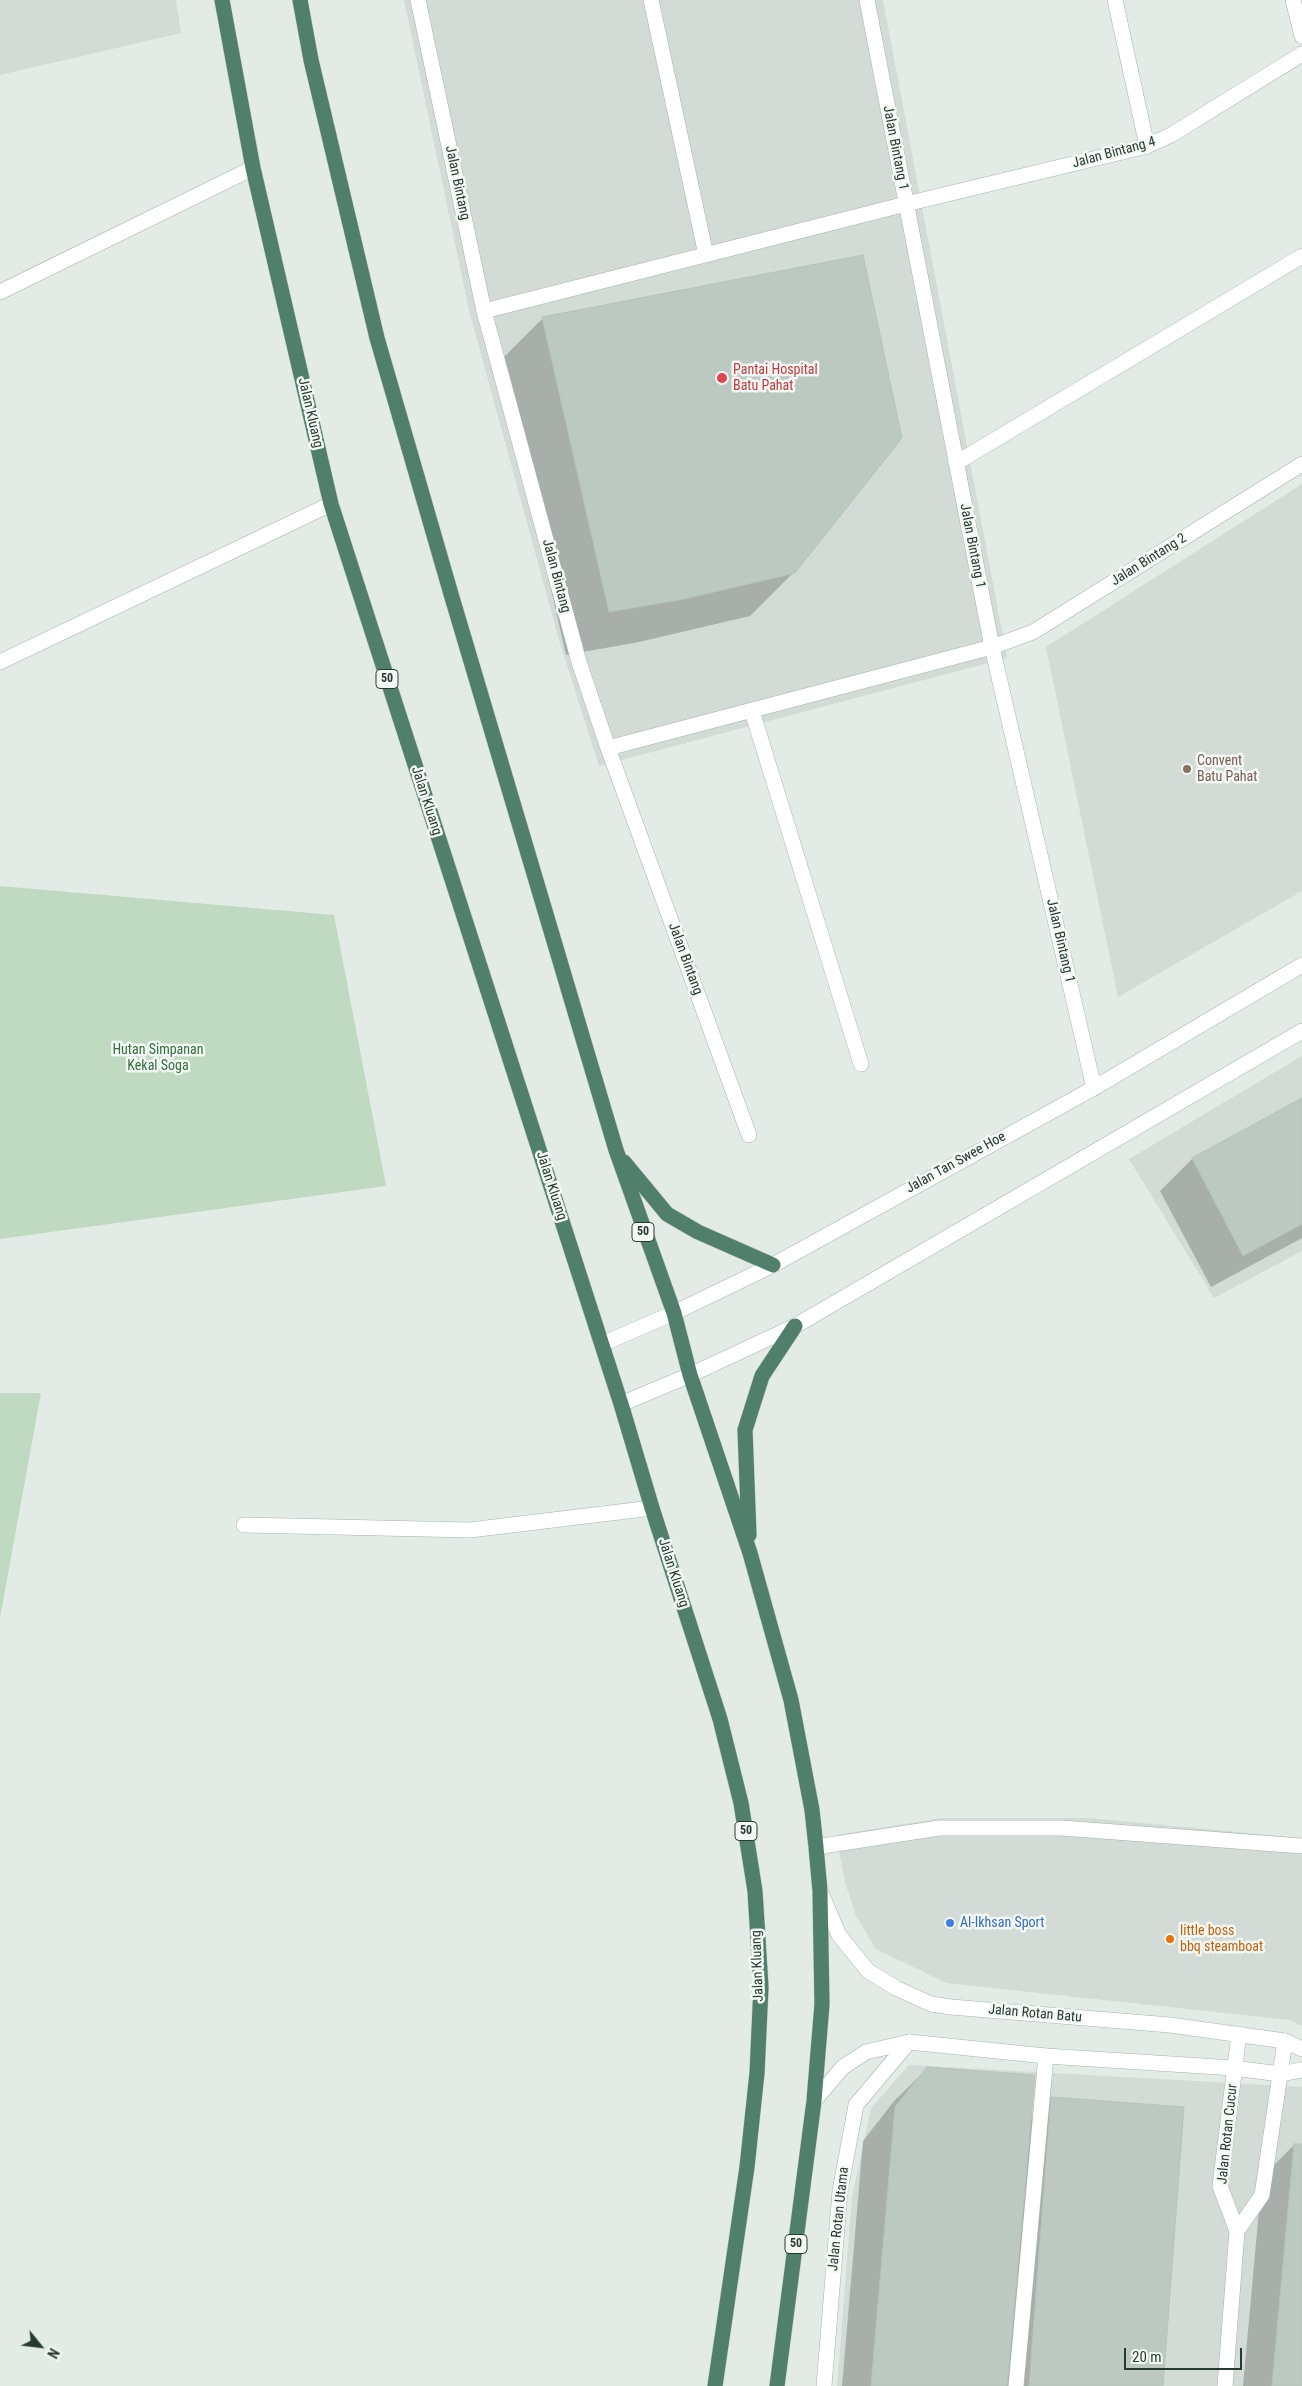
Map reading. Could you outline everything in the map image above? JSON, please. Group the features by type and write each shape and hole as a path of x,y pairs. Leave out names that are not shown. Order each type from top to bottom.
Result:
{"highway":[{"name":"Jalan Kluang","path":"222,0 253,168 331,504 621,1404 652,1508 720,1719 741,1803 755,1891 761,1987 757,2073 747,2167 715,2386"},
{"name":"50","path":"300,0 311,60 377,338 616,1150 674,1313 690,1376 750,1553 791,1700 812,1810 816,1848 820,1891 822,2004 814,2101 778,2386"},
{"path":"616,1150 640,1183 667,1214 698,1232 773,1266"},
{"path":"750,1553 745,1430 762,1376 795,1326"}],"street":[{"name":"Jalan Bintang","path":"418,0 484,311 579,662 608,748 749,1136"},
{"path":"651,0 706,255"},
{"name":"Jalan Bintang 1","path":"867,0 992,647 1094,1088"},
{"path":"1115,0 1147,146"},
{"path":"1293,0 1302,36"},
{"name":"Jalan Bintang 4","path":"484,311 906,204 1147,146 1171,135 1302,54"},
{"path":"0,292 253,168"},
{"path":"956,463 1302,256"},
{"name":"Jalan Bintang 2","path":"608,748 992,647 1034,632 1302,464"},
{"path":"0,662 331,504"},
{"path":"752,710 861,1064"},
{"name":"Jalan Tan Swee Hoe","path":"602,1344 674,1313 773,1266 1094,1088 1302,965"},
{"path":"621,1404 690,1376 795,1326 1302,1031"},
{"path":"244,1525 470,1530 652,1508"},
{"path":"816,1848 939,1828 1062,1828 1302,1846"},
{"name":"Jalan Rotan Batu","path":"820,1891 839,1935 868,1971 896,1988 931,2004 1170,2025 1285,2041 1302,2049"},
{"name":"Jalan Rotan Cucur","path":"1225,2386 1237,2231 1220,2186 1239,2034"},
{"path":"1237,2231 1262,2195 1285,2041"},
{"path":"814,2101 843,2067 866,2052 909,2042 1046,2056 1234,2068 1280,2074 1302,2070"},
{"name":"Jalan Rotan Utama","path":"824,2386 840,2191 856,2105 909,2042"},
{"path":"1016,2386 1046,2056"}],"shaded area":[{"path":"0,0 176,0 181,33 0,75"},
{"path":"404,0 883,0 1007,658 599,766 559,640 469,310"},
{"name":"Convent Batu Pahat","path":"1302,484 1302,891 1118,997 1046,647"},
{"path":"1302,1056 1302,1251 1214,1298 1129,1159"},
{"path":"942,1818 1089,1818 1302,1838 1302,2026 1290,2020 946,1983 876,1949 856,1916 845,1882 836,1835"},
{"path":"909,2065 1302,2087 1302,2386 837,2386 852,2197 871,2108"}],"green space":[{"name":"Hutan Simpanan Kekal Soga","path":"0,886 334,915 386,1186 0,1239"},
{"path":"0,1393 41,1393 0,1618"}],"building":[{"name":"Pantai Hospital Batu Pahat","path":"863,255 902,438 795,573 684,599 609,612 542,317"},
{"path":"1302,1098 1302,1224 1243,1256 1192,1158"},
{"path":"927,2067 1035,2075 1007,2386 871,2386 895,2107"},
{"path":"1051,2097 1184,2107 1163,2386 1029,2386"},
{"path":"1294,2144 1302,2144 1302,2386 1272,2386"}],"place":[{"name":"Pantai Hospital Batu Pahat","path":"722,378"},
{"name":"Convent Batu Pahat","path":"1187,769"},
{"name":"Al-Ikhsan Sport","path":"950,1923"},
{"name":"little boss bbq steamboat","path":"1170,1939"}]}
